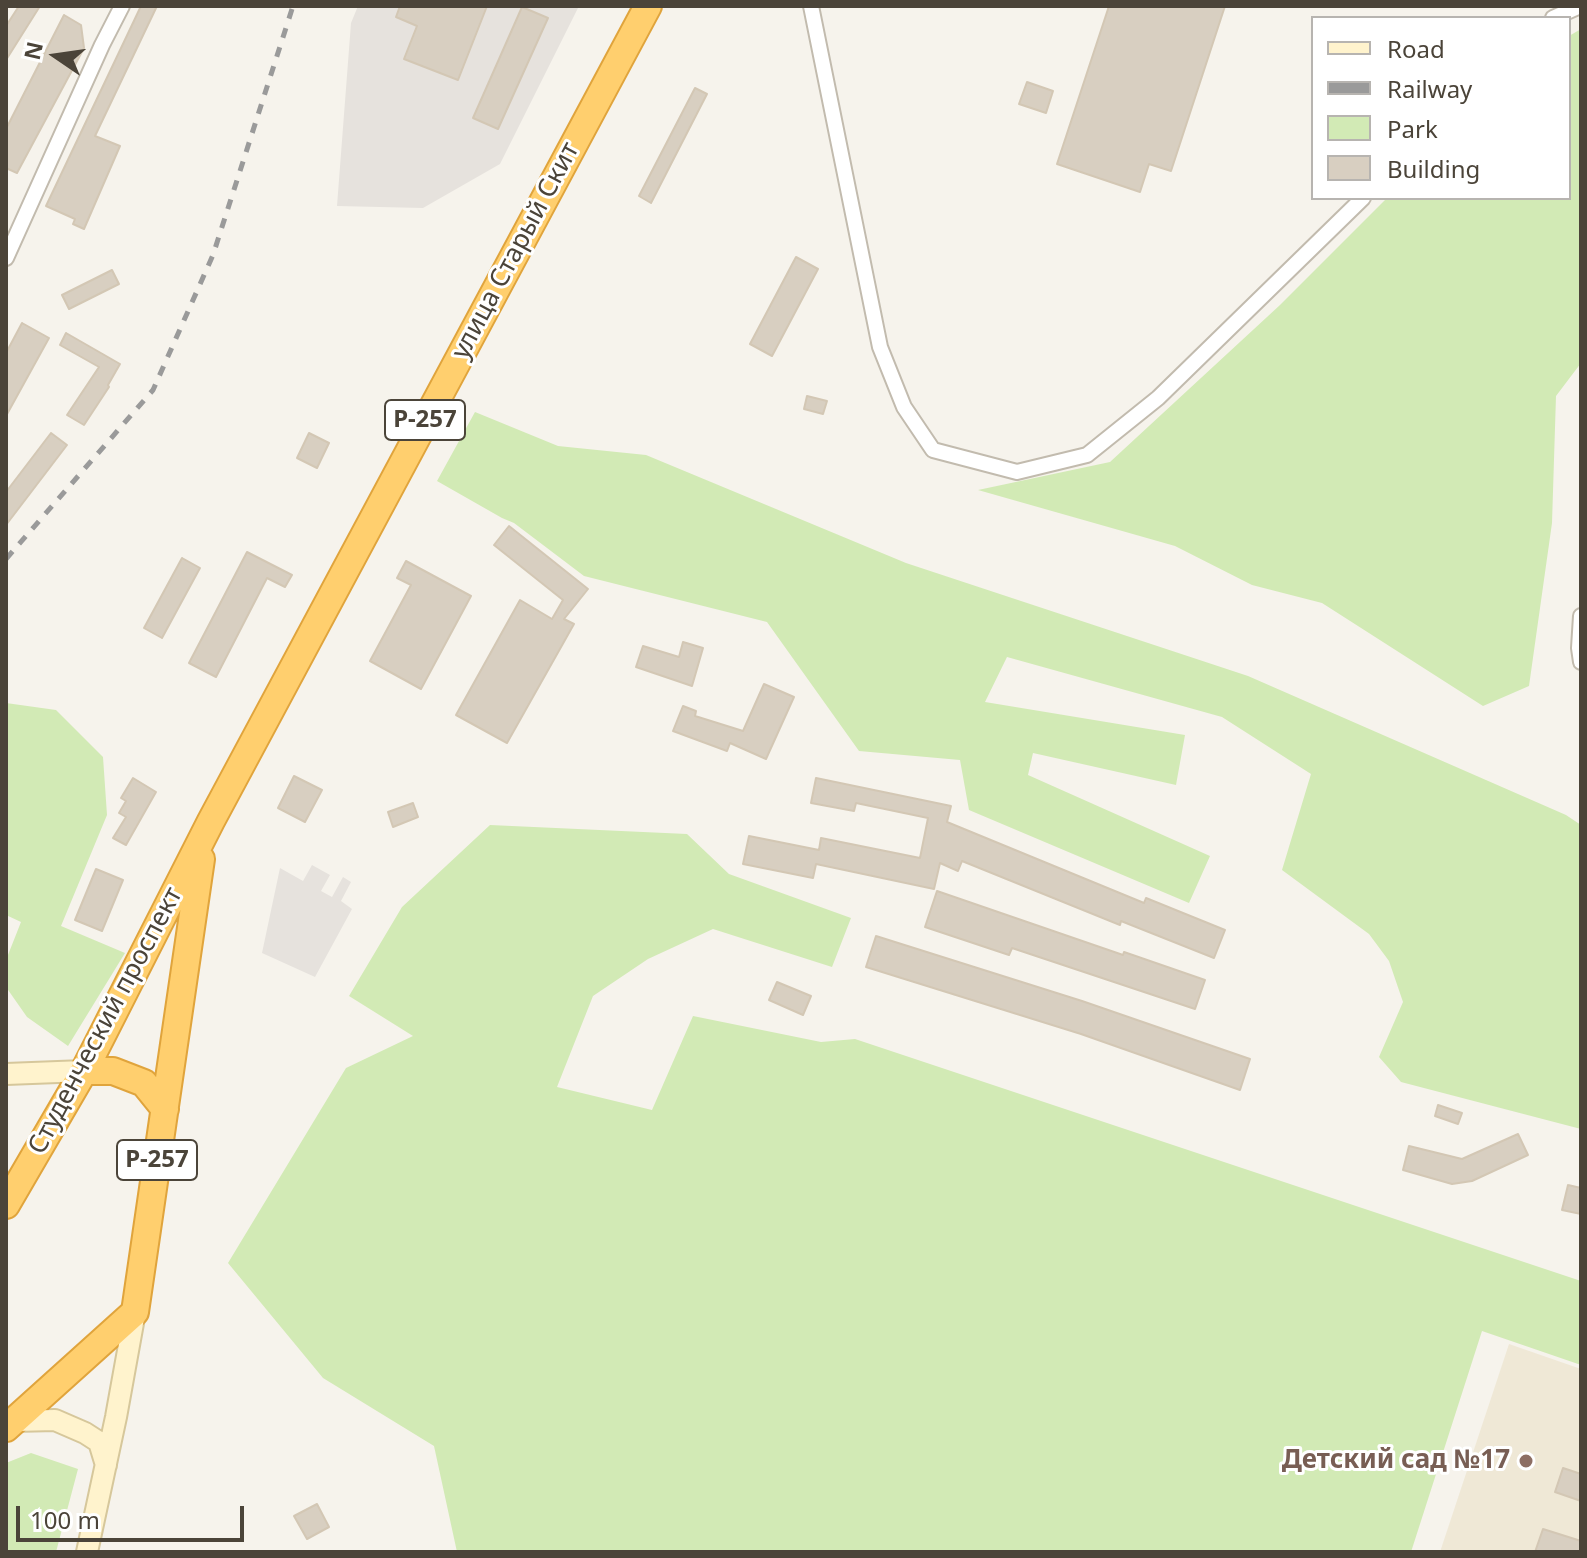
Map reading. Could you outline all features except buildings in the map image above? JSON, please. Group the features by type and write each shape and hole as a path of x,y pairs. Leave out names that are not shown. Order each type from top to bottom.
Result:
{"highway":[{"name":"улица Старый Скит","path":"205,836 648,6"},
{"name":"Студенческий проспект","path":"6,1205 84,1071 205,836"},
{"name":"Р-257","path":"135,1312 205,836"},
{"name":"Р-257","path":"84,1071 113,1071 144,1083 165,1109"},
{"path":"10,1425 135,1312"}],"main road":[{"path":"6,1074 84,1071"},
{"path":"87,1552 135,1312"},
{"path":"10,1425 55,1420 99,1442 106,1465"}],"street":[{"path":"6,258 122,6"},
{"path":"811,6 880,347 904,407 933,450 1017,472 1087,455 1158,398 1361,200"},
{"path":"1558,16 1580,6"},
{"path":"1581,616 1581,662"}],"shaded area":[{"path":"358,6 579,6 500,164 423,208 337,206 351,23"},
{"path":"312,865 330,875 321,891 332,897 343,877 351,882 341,901 352,909 315,977 262,953 280,868 303,881"},
{"name":"Детский сад №17","path":"1509,1344 1581,1369 1581,1552 1440,1552"}],"green space":[{"path":"1581,29 1581,363 1556,396 1552,523 1529,686 1483,706 1322,603 1252,585 1175,546 978,490 1110,462 1280,305 1385,200 1571,200 1571,35"},
{"path":"475,412 558,446 646,455 906,563 1248,676 1566,815 1581,825 1581,1129 1401,1082 1379,1057 1403,1002 1389,961 1369,934 1282,870 1311,774 1222,717 1007,657 985,702 1185,735 1176,785 1033,753 1028,775 1210,856 1189,903 969,810 960,760 859,751 767,622 584,576 514,523 437,481"},
{"path":"6,703 56,710 103,757 107,815 61,926 125,953 68,1046 27,1017 6,987 6,960 21,922 6,915"},
{"path":"490,825 687,834 729,874 851,918 832,967 713,929 648,959 593,996 557,1087 652,1110 693,1016 821,1042 855,1039 1581,1281 1581,1365 1482,1331 1411,1552 457,1552 434,1446 323,1378 228,1263 346,1068 413,1036 349,996 402,907"},
{"path":"31,1453 78,1469 56,1552 6,1552 6,1463"}],"railway":[{"path":"6,559 153,390 213,255 293,6"}],"place":[{"name":"Детский сад №17","path":"1526,1461"}]}
